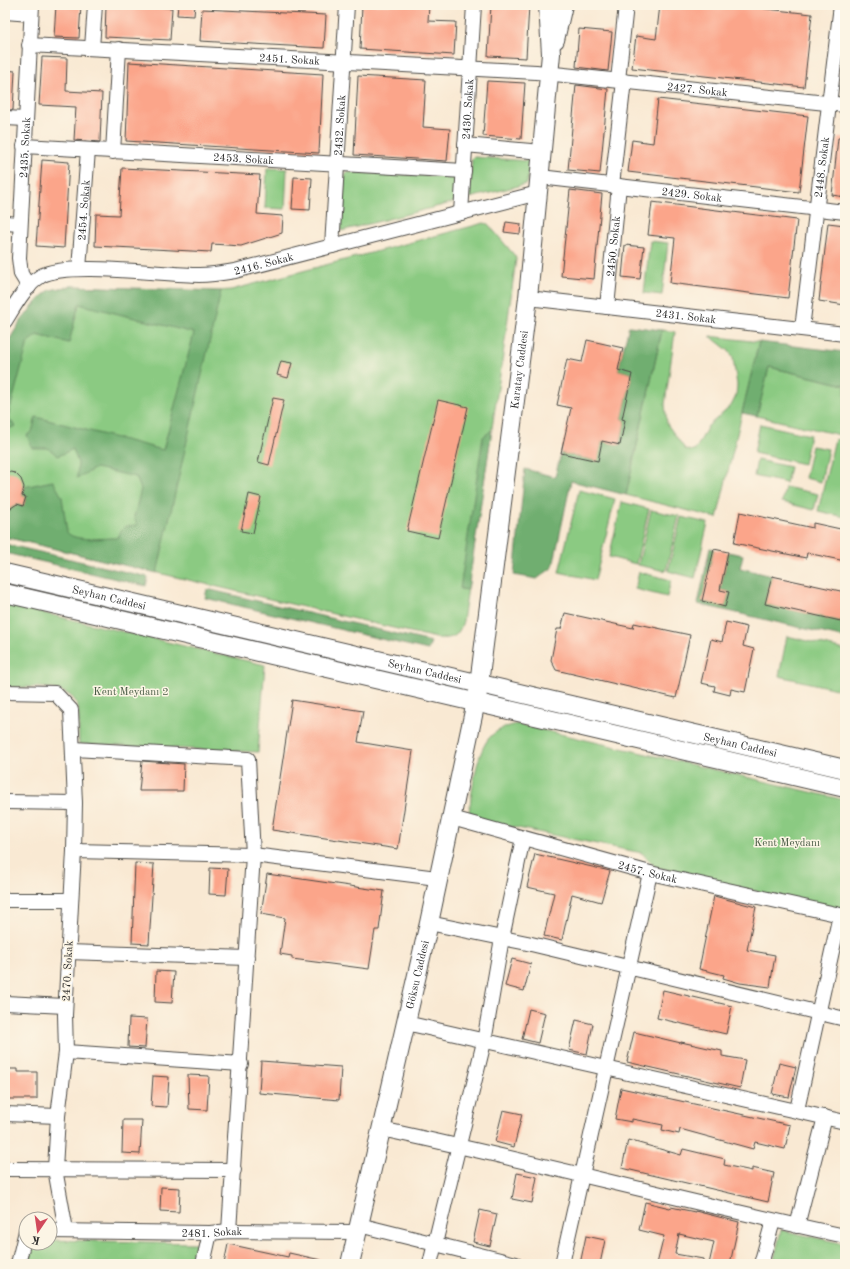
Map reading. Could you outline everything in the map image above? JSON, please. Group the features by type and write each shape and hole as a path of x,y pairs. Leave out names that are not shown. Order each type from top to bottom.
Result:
{"street":[{"path":"92,48 95,5"},
{"name":"2432. Sokak","path":"332,246 347,5"},
{"name":"2430. Sokak","path":"461,213 474,5"},
{"name":"Karatay Caddesi","path":"548,5 551,54"},
{"name":"Karatay Caddesi","path":"479,683 528,298 551,54 563,5"},
{"name":"2450. Sokak","path":"607,307 616,186 626,5"},
{"name":"2448. Sokak","path":"802,329 841,5"},
{"path":"5,12 31,9"},
{"name":"2435. Sokak","path":"29,287 24,280 19,266 31,9"},
{"name":"2451. Sokak","path":"29,45 549,73"},
{"path":"113,152 119,49"},
{"name":"2427. Sokak","path":"549,73 845,105"},
{"path":"5,118 26,119"},
{"path":"466,145 542,152"},
{"name":"2453. Sokak","path":"24,146 464,171"},
{"name":"2454. Sokak","path":"79,269 88,150"},
{"name":"2429. Sokak","path":"539,185 616,186 845,212"},
{"name":"2416. Sokak","path":"5,321 29,287 42,276 50,272 79,269 200,275 235,271 461,213 539,185"},
{"path":"5,223 20,224"},
{"name":"2431. Sokak","path":"528,298 845,334"},
{"name":"Seyhan Caddesi","path":"5,573 845,768"},
{"name":"Seyhan Caddesi","path":"5,593 845,788"},
{"name":"Göksu Caddesi","path":"350,1264 429,923 437,878 452,818 479,683"},
{"name":"2470. Sokak","path":"5,692 55,693 71,710 76,803 65,1006 66,1052 58,1116 55,1169 66,1230"},
{"path":"74,749 248,759 253,855 241,1064 229,1231"},
{"path":"5,802 76,803"},
{"name":"2457. Sokak","path":"452,818 650,873 843,915"},
{"path":"430,1264 484,1042 502,938 523,838"},
{"path":"74,850 253,855 437,878"},
{"path":"562,1264 650,873"},
{"path":"5,900 71,900"},
{"path":"797,1110 843,915"},
{"path":"429,923 629,967 845,1019"},
{"path":"68,952 247,958"},
{"path":"5,1003 65,1006"},
{"path":"406,1023 484,1042 797,1110 845,1122"},
{"path":"66,1052 241,1064"},
{"path":"5,1114 58,1116"},
{"path":"797,1226 825,1117"},
{"path":"381,1129 458,1145 773,1221 845,1236"},
{"path":"5,1169 234,1170"},
{"path":"761,1264 773,1221"},
{"name":"2481. Sokak","path":"58,1230 210,1233 229,1231 358,1229 435,1244 516,1264"},
{"path":"203,1264 210,1233"},
{"path":"18,1264 21,1251"}],"green space":[{"path":"474,157 529,161 527,184 469,198 472,159"},
{"path":"267,168 287,169 285,209 265,208"},
{"path":"347,172 455,177 455,202 341,231 345,175"},
{"path":"484,223 488,224 516,259 463,621 459,631 454,636 450,638 436,638 5,537 5,347 33,305 50,290 72,286 206,292 231,290"},
{"path":"650,241 668,243 662,295 644,293"},
{"path":"72,286 221,291 157,573 5,537 5,512 17,504 23,506 26,498 22,496 24,487 53,481 62,497 67,532 70,535 75,537 97,539 115,538 118,537 125,526 137,525 134,517 141,489 136,477 96,468 77,478 78,463 73,449 58,456 48,448 32,448 27,435 32,432 36,417 163,450 194,333 79,304 69,343 37,335 28,342 8,417 9,420 16,426 5,430 5,347 20,322 42,296 50,290"},
{"path":"629,326 662,330 626,495 571,481 553,567 537,579 514,575 525,469 555,477 561,453 597,461 602,441 620,445 625,420 622,419 632,374 618,370"},
{"path":"662,330 675,332 665,404 667,424 685,449 690,451 696,449 708,426 731,406 736,396 737,385 733,358 729,351 710,336 759,342 717,518 626,495"},
{"path":"759,342 845,352 845,385 769,367 757,416 742,413"},
{"path":"769,367 845,385 845,413 840,435 757,416"},
{"path":"760,424 810,435 804,464 754,453"},
{"path":"492,430 468,590 460,589 483,437"},
{"path":"835,439 845,441 845,517 818,511"},
{"path":"812,446 828,449 821,482 805,478"},
{"path":"757,460 790,467 786,483 754,476"},
{"path":"785,487 818,494 814,510 782,502"},
{"path":"579,490 615,499 595,580 559,572"},
{"path":"622,502 649,509 636,564 609,557"},
{"path":"651,510 679,516 666,571 638,565"},
{"path":"681,517 708,523 695,578 668,571"},
{"path":"5,544 148,577 146,586 5,553"},
{"path":"710,548 714,549 702,601 725,606 729,592 720,590 728,552 743,555 740,568 772,576 766,604 845,622 845,638 698,604"},
{"path":"639,572 671,580 667,597 635,589"},
{"path":"5,582 463,688 462,692 5,586"},
{"path":"207,589 431,642 428,650 205,598"},
{"name":"Kent Meydanı 2","path":"5,604 265,665 258,752 79,744 78,707 74,699 67,693 47,688 5,687"},
{"path":"787,636 845,650 845,691 779,676"},
{"path":"509,699 845,776 845,780 509,702"},
{"name":"Kent Meydanı","path":"517,724 845,800 845,913 655,867 642,853 468,818 475,774 486,742 498,731"},
{"path":"781,1230 845,1244 845,1264 773,1264"},
{"path":"58,1240 196,1243 192,1264 25,1264 29,1251 58,1251"}],"building":[{"path":"56,5 81,5 79,38 54,37"},
{"path":"106,5 172,8 170,40 105,37"},
{"path":"178,5 195,5 194,16 177,15"},
{"path":"362,5 429,5 428,21 456,22 454,55 360,49"},
{"path":"491,5 529,5 526,58 488,56"},
{"path":"660,5 731,5 812,14 804,87 632,68 636,36 656,39"},
{"path":"202,9 326,15 324,48 200,41"},
{"path":"579,29 612,32 608,71 576,67"},
{"path":"42,57 67,58 66,91 102,93 100,142 74,140 76,107 39,105"},
{"path":"129,62 323,74 319,153 126,141"},
{"path":"5,70 15,71 13,110 5,110"},
{"path":"358,76 426,80 423,127 450,129 447,161 354,155"},
{"path":"487,81 525,83 521,139 483,136"},
{"path":"576,85 608,89 600,173 568,170"},
{"path":"658,99 808,116 799,192 628,172 632,140 653,143"},
{"path":"838,138 845,138 845,197 832,195"},
{"path":"42,160 69,162 64,248 36,246"},
{"path":"122,168 260,175 257,214 283,216 282,233 241,246 212,244 211,252 95,246 96,214 119,215"},
{"path":"294,177 312,178 310,210 292,209"},
{"path":"570,190 602,194 594,279 561,276"},
{"path":"652,202 797,220 788,298 670,283 675,238 648,235"},
{"path":"506,222 521,224 520,234 504,232"},
{"path":"828,223 845,225 845,305 819,301"},
{"path":"625,245 644,247 640,279 622,277"},
{"path":"587,340 623,348 618,370 632,374 622,419 625,420 620,445 602,441 598,461 561,453 571,408 557,405 567,359 582,362"},
{"path":"281,361 292,363 288,378 277,375"},
{"path":"273,398 284,400 269,465 258,462"},
{"path":"438,400 468,407 438,538 407,531"},
{"path":"5,471 15,473 21,479 24,487 22,496 26,497 23,506 17,504 5,512"},
{"path":"249,494 261,497 253,533 241,531"},
{"path":"740,512 813,528 813,523 845,530 845,561 807,553 806,558 734,543"},
{"path":"714,549 728,552 720,590 729,592 725,607 702,601"},
{"path":"772,576 845,592 845,622 765,604"},
{"path":"565,613 633,628 634,623 690,635 676,698 556,670 551,660 557,629 561,629"},
{"path":"726,622 747,627 743,646 754,649 745,692 731,689 730,695 714,691 715,686 701,683 711,639 722,642"},
{"path":"292,700 363,711 358,742 413,751 398,849 272,830"},
{"path":"142,761 184,764 183,791 139,791"},
{"path":"535,854 610,871 601,902 572,894 562,940 544,936 554,893 527,887"},
{"path":"135,863 154,864 149,944 132,943"},
{"path":"210,868 228,869 226,895 209,894"},
{"path":"267,874 384,891 379,930 375,930 369,969 292,959 292,956 280,954 285,918 261,914"},
{"path":"714,896 756,907 747,950 775,955 770,987 740,983 723,978 724,975 699,969"},
{"path":"512,959 531,964 524,991 505,986"},
{"path":"156,971 174,972 172,1003 155,1002"},
{"path":"663,990 732,1006 726,1034 657,1018"},
{"path":"529,1009 545,1013 538,1043 522,1039"},
{"path":"129,1018 147,1019 145,1048 128,1047"},
{"path":"576,1020 593,1024 587,1054 569,1050"},
{"path":"634,1032 722,1051 722,1056 745,1060 740,1088 627,1062"},
{"path":"261,1061 341,1067 339,1100 259,1093"},
{"path":"779,1063 796,1067 789,1097 772,1094"},
{"path":"5,1069 18,1069 18,1072 37,1072 37,1099 5,1099"},
{"path":"188,1075 209,1076 207,1110 189,1109"},
{"path":"153,1076 169,1077 167,1107 151,1106"},
{"path":"621,1088 790,1125 785,1149 755,1142 753,1149 680,1129 679,1134 662,1130 663,1125 632,1119 632,1122 615,1119"},
{"path":"503,1110 522,1114 514,1147 495,1142"},
{"path":"123,1120 142,1120 140,1154 122,1153"},
{"path":"628,1140 681,1155 683,1149 725,1159 724,1165 752,1171 752,1168 774,1173 768,1202 622,1168"},
{"path":"517,1173 537,1177 532,1203 512,1199"},
{"path":"161,1187 180,1188 179,1212 160,1211"},
{"path":"645,1202 670,1208 695,1211 739,1222 730,1264 709,1264 714,1242 679,1234 675,1254 703,1259 703,1264 657,1264 664,1236 639,1230"},
{"path":"480,1210 497,1214 490,1246 473,1242"},
{"path":"586,1236 605,1240 600,1264 580,1264"},
{"path":"228,1244 288,1257 289,1253 321,1260 321,1264 224,1264"}]}
